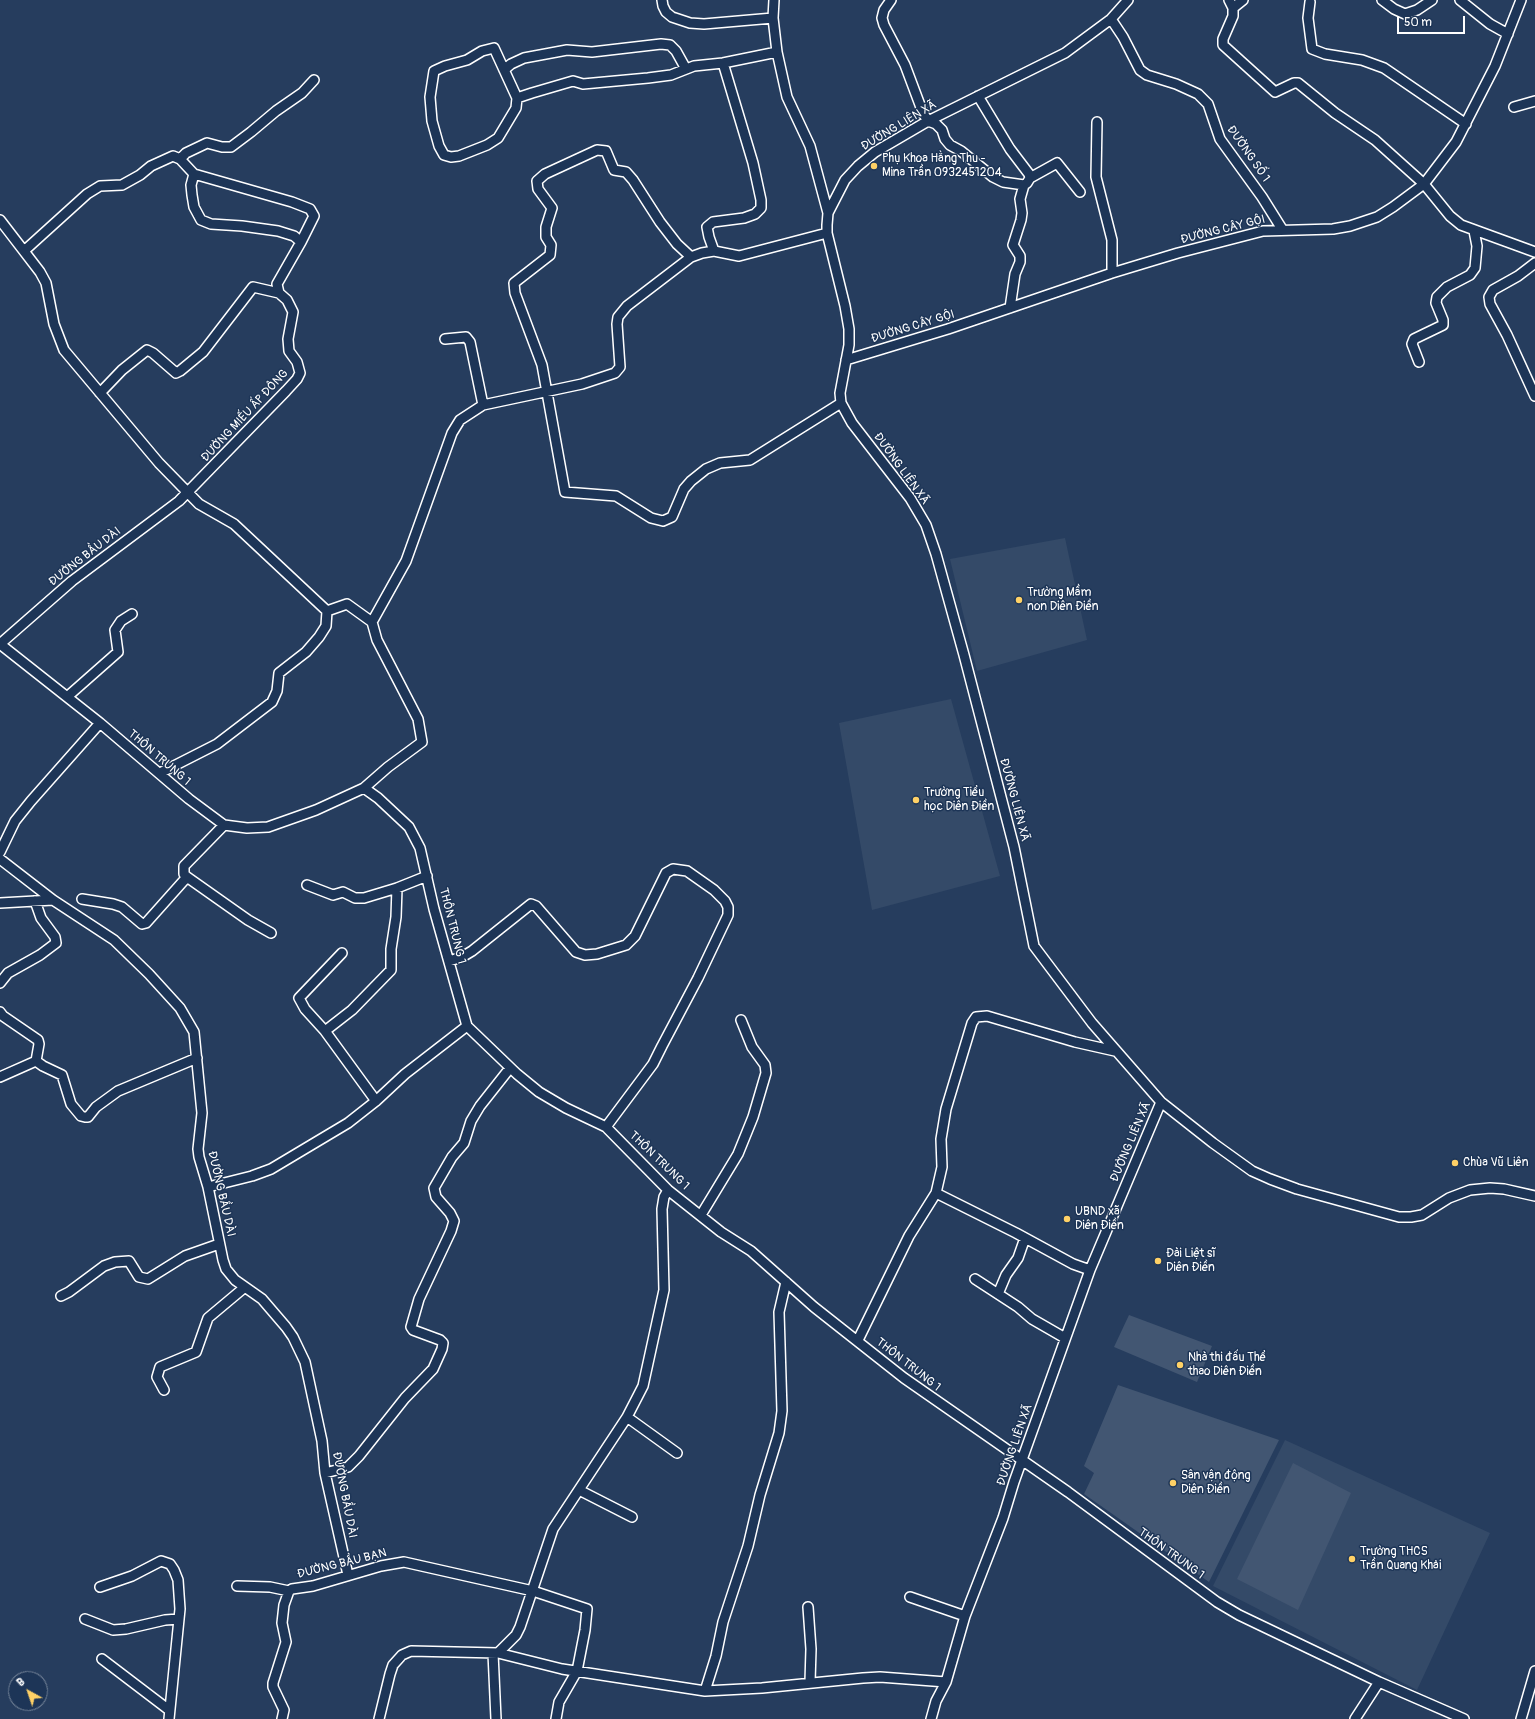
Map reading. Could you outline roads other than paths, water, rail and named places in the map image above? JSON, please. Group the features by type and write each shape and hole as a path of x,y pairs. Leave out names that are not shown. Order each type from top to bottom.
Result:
{"street":[{"path":"662,0 666,12 672,17 690,23 704,24 773,18"},
{"path":"774,0 773,18 787,98 810,146 828,213"},
{"path":"891,0 884,10 882,18 884,25 905,65 928,121 936,124 942,130 945,139 950,145 961,151 993,177 1003,182 1027,181 1057,162 1080,192"},
{"name":"ĐƯỜNG LIÊN XÃ","path":"931,1719 936,1702 946,1682 965,1616 1003,1518 1090,1270 1161,1102 1115,1051 1034,946 1014,847 964,655 936,554 926,525 910,498 852,423 840,402 849,329 827,233 828,213 845,180 858,166 875,152 928,121 1065,53 1111,19 1128,0"},
{"path":"1243,0 1231,4 1233,16 1223,39 1223,45 1233,56 1275,92 1294,83 1298,83 1336,113 1375,140 1424,184 1450,216 1461,225 1535,252"},
{"path":"1382,0 1394,9 1405,14 1417,10 1432,0"},
{"path":"1460,0 1490,24 1508,34"},
{"name":"ĐƯỜNG CÂY GỘI","path":"846,360 1010,308 1112,273 1246,236 1282,229 1333,228 1363,222 1393,207 1424,184 1456,142 1495,66 1520,0"},
{"path":"1310,2 1308,18 1312,49 1326,54 1367,61 1384,68 1466,124"},
{"name":"ĐƯỜNG SỐ 1","path":"1111,19 1123,37 1140,70 1147,75 1176,84 1198,94 1208,104 1220,139 1262,196 1282,229"},
{"path":"504,70 510,64 524,58 567,50 592,52 661,44 670,45 676,51 686,69"},
{"path":"494,48 504,70 516,98 516,108 498,138 487,145 459,156 451,157 444,155 439,146 432,121 430,97 434,71 445,66 467,60 482,51 494,48"},
{"path":"516,98 573,81 583,84 670,75 694,66 723,63 778,52"},
{"path":"714,251 709,237 708,227 713,222 744,218 756,214 761,208 761,200 753,163 723,63"},
{"path":"180,159 186,153 207,143 222,147 231,146 302,93 314,80"},
{"path":"978,96 1010,149 1023,166 1027,181 1020,199 1022,213 1021,220 1013,245 1020,256 1020,262 1015,274 1010,308"},
{"path":"1514,107 1535,101"},
{"path":"1097,122 1096,177 1112,240 1112,273"},
{"path":"691,257 677,244 660,222 634,180 626,172 614,170 606,151 597,150 544,174 537,181 538,189 552,208 546,227 546,237 551,245 550,255 514,283 515,293 542,365 565,492 616,496 651,518 663,521 672,518 684,489 691,481 706,469 720,463 750,460 840,402"},
{"path":"24,251 87,194 100,186 122,185 140,175 151,166 173,156 180,159 194,174 292,202 310,209 314,216 277,284 279,293 253,287 203,352 176,374 153,353 147,350 122,370 100,393"},
{"path":"194,174 191,185 192,195 194,207 201,220 211,224 242,226 278,231 294,236 301,242"},
{"path":"0,220 46,283 54,324 64,350 142,444 187,493 207,510 234,524 327,611"},
{"path":"1419,362 1412,344 1414,339 1443,325 1443,320 1436,303 1437,297 1447,288 1470,275 1475,268 1477,246 1474,231"},
{"path":"372,622 406,561 452,433 460,420 483,405 546,390 582,384 614,373 620,366 617,324 618,317 627,306 691,257 702,252 714,251 738,256 827,233"},
{"path":"1535,263 1518,276 1493,290 1489,297 1490,304 1507,335 1535,396"},
{"name":"ĐƯỜNG MIẾU ẤP ĐÔNG","path":"187,493 297,379 300,373 296,362 289,351 288,339 292,312 286,300 279,293"},
{"path":"445,340 466,336 470,342 483,405"},
{"name":"ĐƯỜNG BẦU DÀI","path":"0,644 72,581 168,510 187,493"},
{"path":"327,611 347,604 372,622 377,640 418,719 422,742 388,767 364,788"},
{"path":"160,773 217,744 272,702 277,691 279,673 306,652 319,637 326,626 327,611"},
{"path":"67,697 118,652 115,630 121,621 132,614"},
{"name":"THÔN TRUNG 1","path":"0,644 100,723 194,803 224,825 247,828 268,827 316,810 364,788 394,812 409,827 420,848 448,961 467,1026 510,1068 539,1092 566,1108 606,1127 668,1190 721,1232 751,1251 814,1307 858,1340 904,1378 1068,1492 1217,1602 1239,1615 1379,1682 1464,1719"},
{"path":"0,852 15,821 31,800 100,723"},
{"path":"224,825 184,866 184,874 248,920 271,934"},
{"name":"ĐƯỜNG BẦU DÀI","path":"0,859 54,900 114,940 149,974 187,1018 194,1032 202,1113 198,1149 226,1269 235,1280 262,1299 278,1316 293,1337 305,1362 318,1422 325,1473 348,1575"},
{"path":"448,961 462,957 472,951 531,904 536,906 576,952 585,955 596,954 626,945 635,936 666,873 673,869 687,871 714,890 725,901 728,907 728,915 698,978 653,1064 606,1127"},
{"path":"307,885 333,895 343,892 354,898 364,898 397,888 427,876"},
{"path":"82,899 113,904 122,908 142,924 146,923 187,877"},
{"path":"325,1031 357,1005 391,970 391,948 396,917 397,888"},
{"path":"0,903 54,900"},
{"path":"0,983 8,973 40,955 56,943 55,937 42,918 35,901"},
{"path":"342,953 299,998 305,1009 325,1031 376,1101"},
{"path":"0,1012 3,1016 38,1040 39,1044 36,1061"},
{"path":"858,1340 909,1236 936,1193 942,1167 941,1138 946,1109 972,1023 976,1017 987,1016 1075,1042 1115,1051"},
{"path":"701,1216 738,1154 753,1117 766,1073 765,1065 752,1047 741,1020"},
{"path":"208,1187 252,1176 271,1169 348,1123 376,1101 405,1074 467,1026"},
{"path":"36,1061 62,1075 71,1104 81,1116 88,1117 96,1107 118,1091 197,1058"},
{"path":"0,1078 36,1061"},
{"path":"325,1473 348,1467 359,1456 404,1398 433,1369 442,1350 443,1343 440,1340 413,1330 410,1327 419,1299 451,1231 454,1221 450,1213 436,1197 434,1188 452,1157 464,1143 471,1121 480,1106 510,1068"},
{"path":"1161,1102 1213,1143 1252,1171 1297,1189 1400,1217 1422,1215 1449,1198 1470,1190 1490,1188 1504,1189 1535,1196"},
{"path":"495,1653 516,1635 533,1591 553,1529 627,1417 643,1386 663,1296 662,1210 664,1197 668,1190"},
{"path":"936,1193 1026,1238 1073,1264 1090,1270"},
{"path":"998,1294 1006,1275 1018,1258 1026,1238"},
{"path":"61,1296 69,1292 104,1266 115,1262 129,1261 139,1277 148,1279 185,1256 219,1244"},
{"path":"975,1279 1018,1307 1032,1319 1065,1338"},
{"path":"705,1691 716,1656 723,1622 748,1546 760,1495 779,1434 782,1411 779,1312 786,1282"},
{"path":"164,1390 157,1377 160,1367 196,1352 208,1318 245,1287"},
{"path":"627,1417 677,1453"},
{"path":"579,1490 632,1518"},
{"path":"100,1587 125,1579 164,1561 170,1564 178,1580 179,1619 169,1715"},
{"name":"ĐƯỜNG BẦU BẠN","path":"282,1719 284,1710 272,1686 286,1642 282,1623 284,1605 289,1591 292,1589 312,1586 348,1575 404,1562 533,1591 587,1609 585,1630 577,1671"},
{"path":"237,1586 270,1587 289,1591"},
{"path":"910,1597 965,1616"},
{"path":"808,1607 811,1649 810,1682"},
{"path":"85,1619 113,1630 126,1629 165,1620 179,1619"},
{"path":"379,1719 390,1674 394,1665 402,1655 411,1651 495,1653 577,1671 705,1691 762,1688 810,1682 880,1677 946,1682"},
{"path":"495,1653 496,1719"},
{"path":"102,1659 169,1715"},
{"path":"556,1719 559,1702 577,1671"},
{"path":"1521,1719 1535,1671"},
{"path":"1355,1719 1379,1682"}],"place":[{"name":"Phụ Khoa Hằng Thu - Mina Trần 0932451204","path":"874,166"},
{"name":"Trường Mầm non Diên Điền","path":"1019,600"},
{"name":"Trường Tiểu học Diên Điền","path":"916,800"},
{"name":"Chùa Vũ Liên","path":"1455,1163"},
{"name":"UBND xã Diên Điền","path":"1067,1219"},
{"name":"Đài Liệt sĩ Diên Điền","path":"1158,1261"},
{"name":"Nhà thi đấu Thể thao Diên Điền","path":"1180,1365"},
{"name":"Sân vận động Diên Điền","path":"1173,1483"},
{"name":"Trường THCS Trần Quang Khải","path":"1352,1559"}]}
